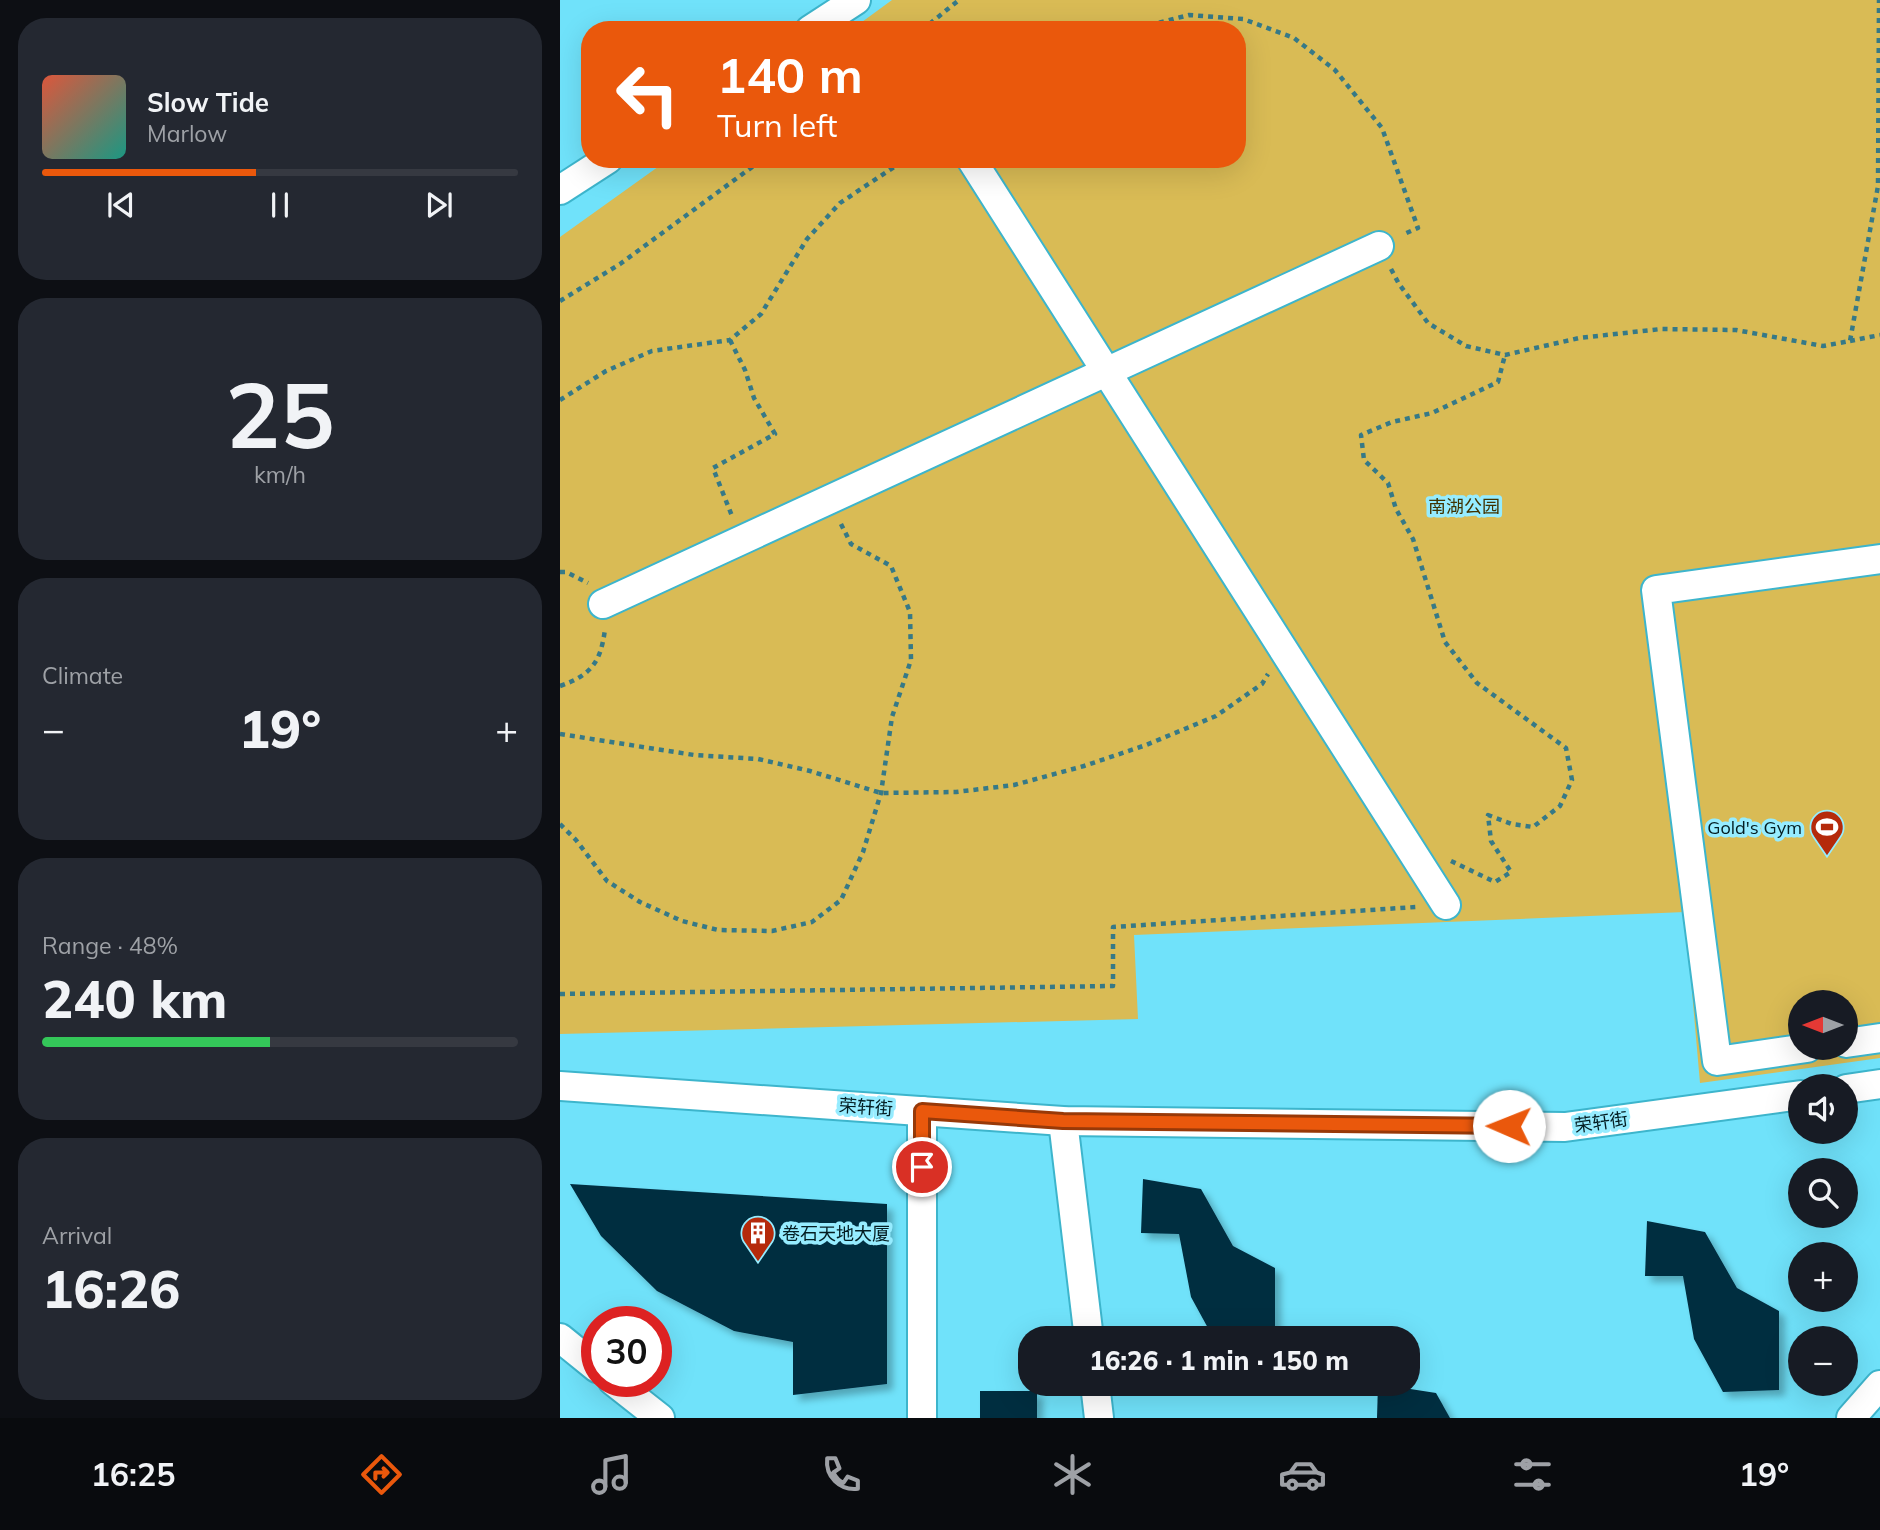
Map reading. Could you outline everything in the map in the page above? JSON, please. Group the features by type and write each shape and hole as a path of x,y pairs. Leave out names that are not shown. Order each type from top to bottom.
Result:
{"street":[{"path":"824,21 856,0"},
{"path":"560,190 594,168"},
{"path":"977,168 1446,905"},
{"path":"603,604 1378,246"},
{"path":"1788,1051 1717,1061 1657,590 1880,559"},
{"path":"1858,1041 1880,1038"},
{"path":"1858,1087 1880,1084"},
{"name":"荣轩街","path":"560,1086 1063,1121 1565,1127 1788,1097"},
{"path":"922,1111 922,1418"},
{"path":"1063,1121 1087,1326"},
{"path":"560,1338 581,1355"},
{"path":"1851,1418 1880,1385"},
{"path":"1096,1396 1099,1418"},
{"path":"633,1397 660,1418"}],"path":[{"path":"933,21 959,0"},
{"path":"1850,341 1878,201 1879,0"},
{"path":"1165,21 1189,15 1242,19 1294,38 1335,70 1382,128 1418,228 1378,246 1399,284 1428,323 1466,346 1505,355 1579,338 1661,329 1736,330 1823,346 1880,335"},
{"path":"560,301 620,264 751,168"},
{"path":"560,400 606,371 652,351 730,340 761,314 807,239 840,203 892,168"},
{"path":"730,340 745,370 754,398 775,434 713,468 742,540"},
{"path":"1416,857 1434,851 1495,882 1511,872 1491,841 1488,815 1512,824 1534,827 1560,806 1572,780 1566,748 1478,683 1445,642 1413,539 1396,509 1388,483 1364,460 1361,435 1392,422 1432,413 1498,382 1505,355"},
{"path":"560,824 576,840 607,881 640,902 682,922 718,930 772,931 812,922 841,901 863,852 881,793 892,717 911,660 910,612 891,566 851,544 830,499"},
{"path":"560,734 694,755 758,758 881,793 956,792 1014,785 1084,766 1146,745 1216,716 1262,684 1284,650"},
{"path":"560,994 1114,986 1113,927 1446,905"}],"green space":[{"name":"南湖公园","path":"892,0 1880,0 1880,1058 1700,1083 1685,912 1134,935 1138,1019 560,1034 560,237 656,168 1246,168 1246,21 863,21"}],"building":[{"path":"1143,1179 1201,1189 1233,1246 1275,1268 1275,1326 1207,1326 1191,1297 1179,1234 1141,1233"},
{"name":"卷石天地大厦","path":"570,1184 887,1204 887,1384 793,1395 793,1342 734,1331 657,1291 601,1236"},
{"path":"1647,1221 1705,1232 1737,1288 1779,1311 1779,1390 1723,1392 1694,1339 1683,1276 1645,1276"},
{"path":"980,1391 1018,1391 1018,1396 1037,1396 1037,1418 980,1418"},
{"path":"1420,1391 1436,1393 1450,1418 1377,1418 1378,1396 1420,1396"}],"place":[{"name":"Gold's Gym","path":"1827,857"},
{"name":"卷石天地大厦","path":"758,1263"}],"route":[{"path":"922,1167 922,1111 1063,1121 1509,1126"}]}
